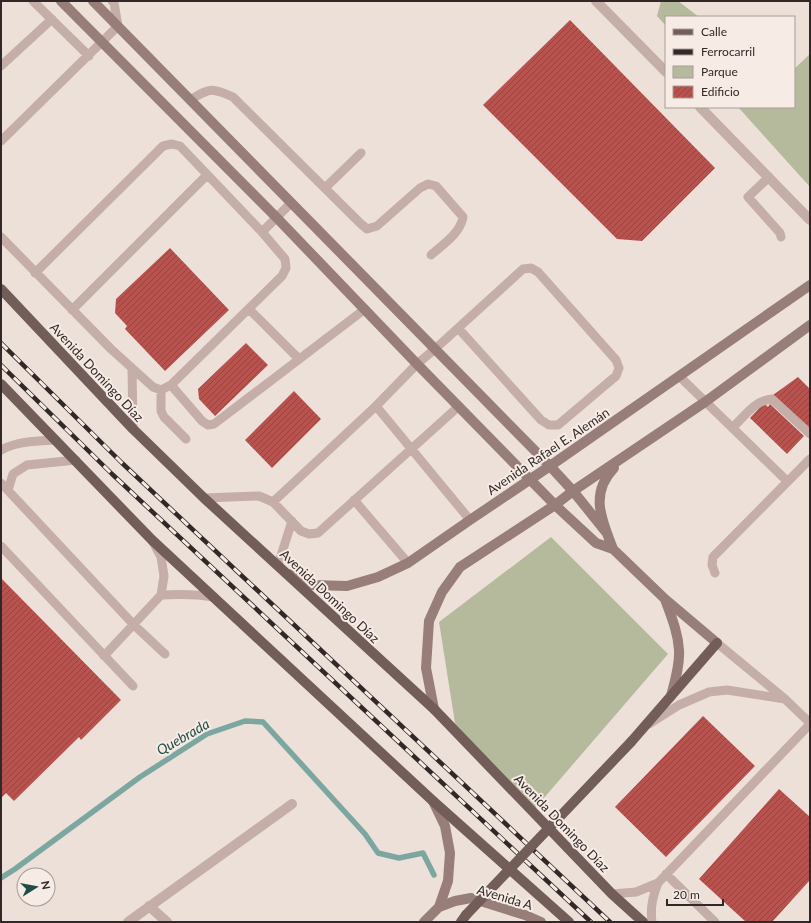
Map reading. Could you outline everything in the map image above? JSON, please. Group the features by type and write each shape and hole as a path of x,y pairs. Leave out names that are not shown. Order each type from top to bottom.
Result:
{"main road":[{"name":"Avenida Domingo Díaz","path":"1,289 133,429 204,498 434,709 612,894 643,922"},
{"path":"1,384 152,540 433,801 569,922"},
{"path":"464,919 644,727 717,643"}],"street":[{"path":"61,1 277,218 529,480 596,543 613,549"},
{"path":"93,1 550,466 574,491 606,532"},
{"path":"596,1 665,71"},
{"path":"701,108 810,220"},
{"name":"Avenida Rafael E. Alemán","path":"280,568 312,585 347,586 378,577 408,563 810,285"},
{"path":"434,709 426,668 429,621 442,592 460,567 555,505 705,402 810,325"},
{"path":"621,460 607,475 600,493 600,513 613,549 665,599 717,643"},
{"path":"665,599 676,630 679,651 678,667 671,696"},
{"name":"Avenida A","path":"433,801 445,826 450,853 448,881 439,907"},
{"path":"128,922 292,804"},
{"name":"Avenida A","path":"424,922 439,907 455,901 471,898 525,915 541,922"},
{"path":"149,906 166,922"}],"lane":[{"path":"33,1 89,56"},
{"path":"1,141 118,26 112,1"},
{"path":"1,66 52,19"},
{"path":"190,100 207,90 217,90 233,97 360,223 368,229 377,226 420,188 428,184 436,186 463,217 461,226 456,233 431,255"},
{"path":"1,238 35,273 111,349 153,387 161,390 171,385 249,309 282,276 286,268 285,258 262,232 180,146 172,144 163,146 35,273"},
{"path":"325,188 361,153"},
{"path":"72,310 207,175"},
{"path":"769,177 748,197 780,233 781,237"},
{"path":"262,232 291,203"},
{"path":"272,502 376,406 417,364 523,269 531,268 538,272 616,360 620,368 616,376 558,424 549,425 541,420 458,328"},
{"path":"249,309 299,359"},
{"path":"171,385 202,421 208,425 214,424 366,310"},
{"path":"132,368 133,429"},
{"path":"679,376 787,481"},
{"path":"161,390 161,411 164,417 186,439"},
{"path":"732,428 757,403 765,399 772,399 810,434"},
{"path":"376,406 470,520"},
{"path":"204,498 259,496 272,502 301,531 308,534 318,532 459,406"},
{"path":"1,450 9,446 29,442 56,440"},
{"path":"714,573 712,565 713,557 810,458"},
{"path":"8,490 13,474 27,465 76,460"},
{"path":"1,483 164,654"},
{"path":"354,500 408,563"},
{"path":"280,568 292,521"},
{"path":"104,656 161,595 164,576 161,557 152,540"},
{"path":"1,546 132,686"},
{"path":"161,595 196,594 214,597"},
{"path":"652,922 651,908 653,895 658,883 810,724 785,699 717,643"},
{"path":"644,727 679,705 709,692 727,690 785,699"},
{"path":"666,874 716,922"},
{"path":"612,894 636,892 658,883"}],"green space":[{"path":"661,1 678,1 698,16 665,16 665,25 657,16"},
{"path":"810,54 810,187 739,108 795,108 795,68"},
{"path":"551,537 668,654 531,813 455,723 439,622"}],"building":[{"path":"570,20 715,168 642,241 617,239 483,105"},
{"path":"170,248 229,310 165,371 125,329 127,326 115,313 116,299"},
{"path":"246,343 268,365 215,416 199,399 198,389"},
{"path":"798,377 810,389 810,430 773,395"},
{"path":"294,391 321,419 272,468 245,440"},
{"path":"764,403 768,407 770,404 804,436 787,454 750,418"},
{"path":"1,578 121,700 81,740 79,737 14,801 6,793 1,798"},
{"path":"703,716 755,766 666,857 615,807"},
{"path":"779,789 810,817 810,880 772,922 746,922 699,879"}],"waterway":[{"name":"Quebrada","path":"1,878 140,777 207,734 245,721 263,722 365,834 378,853 399,858 423,853 434,875"}],"railway":[{"path":"1,343 122,463 610,922"},
{"path":"1,365 112,474 591,922"}]}
